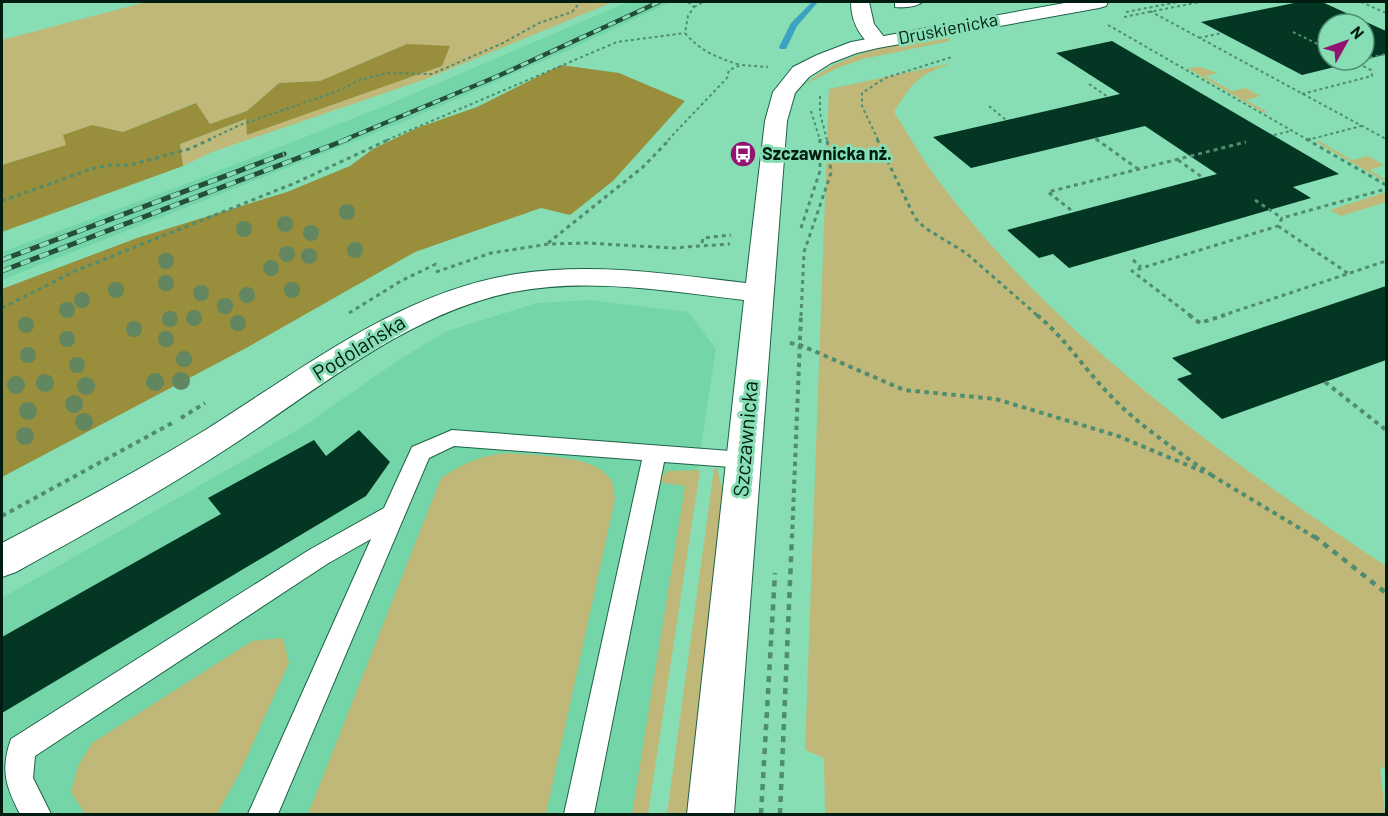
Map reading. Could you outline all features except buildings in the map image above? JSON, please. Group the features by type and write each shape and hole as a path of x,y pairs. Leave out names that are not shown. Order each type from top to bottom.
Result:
{"street":[{"path":"860,2 863,21 870,36 878,42"},
{"name":"Druskienicka","path":"801,72 834,55 878,42 1099,2"},
{"name":"Szczawnicka","path":"711,814 776,121 784,92 790,82 801,72"},
{"name":"Podolańska","path":"2,561 200,449 375,335 417,313 459,297 515,283 566,277 600,277 759,293"}],"lane":[{"path":"899,4 916,2"},
{"path":"262,814 420,453 452,438 744,460"},
{"path":"579,814 655,453"},
{"path":"36,814 18,780 21,750 318,557 394,514"}],"path":[{"path":"2,201 108,165 130,165 189,149 240,125 338,91 360,80 386,73 432,74 486,52 539,22 572,12 580,2"},
{"path":"688,2 694,7"},
{"path":"704,2 694,7 688,16 685,33 693,45 710,55 741,66 801,72"},
{"path":"1200,2 1150,11 1105,23 1386,187"},
{"path":"1361,2 1386,13"},
{"path":"1150,11 1386,139"},
{"path":"1293,32 1316,43"},
{"path":"2,308 75,271 295,183 426,122 617,42 685,33"},
{"path":"1198,38 1222,33"},
{"path":"958,56 885,78 862,93 862,106 915,218 925,228 966,253 1053,328 1109,395 1169,445 1213,476 1311,534 1386,593"},
{"path":"544,252 546,244 643,167 727,78 729,70 741,66"},
{"path":"1302,94 1372,76 1371,72"},
{"path":"1089,84 1108,97"},
{"path":"780,814 804,252 805,243 831,172 829,140 818,112 821,91"},
{"path":"800,231 820,171 820,140 809,101"},
{"path":"989,106 1006,120"},
{"path":"1307,140 1361,126"},
{"path":"1274,135 1291,130"},
{"path":"1095,138 1139,169"},
{"path":"1071,210 1048,192 1246,142"},
{"path":"1177,160 1202,177"},
{"path":"1386,187 1282,218 1278,226 1132,271 1200,323 1386,261"},
{"path":"1255,200 1282,218"},
{"path":"1278,226 1349,274"},
{"path":"670,248 738,245"},
{"path":"1133,260 1142,268"},
{"path":"342,317 400,281 436,264 439,267"},
{"path":"788,355 788,343 800,345 904,390 996,399 1118,436 1213,476"},
{"path":"1325,382 1386,430"},
{"path":"2,516 87,471 206,403"},
{"path":"761,814 776,567"}],"shaded area":[{"path":"146,2 613,2 426,79 212,152 183,166 180,144 247,119 248,134 442,66 407,44 320,81 279,83 247,111 210,124 195,103 123,132 92,125 63,135 67,145 2,165 2,40"},
{"path":"628,2 671,2 573,48 408,120 2,280 2,252 180,186 387,105"},
{"path":"949,35 950,41 863,59 837,68 806,84 821,72 855,56"},
{"path":"407,44 450,46 442,66 247,135 246,119 180,144 183,166 2,232 2,165 66,145 63,135 92,125 123,132 196,103 210,124 247,111 279,83 320,81"},
{"path":"952,63 917,80 894,112 935,176 987,240 1037,293 1147,393 1266,484 1386,566 1386,770 1380,766 1385,814 825,814 824,758 805,750 829,89"},
{"path":"561,65 619,73 685,101 613,181 570,215 541,208 415,252 248,347 2,477 2,289 137,238 287,192 350,166 373,149 417,128 477,107"},
{"path":"1200,67 1218,73 1205,76 1232,91 1246,88 1260,96 1246,100 1267,112 1264,113 1187,68"},
{"path":"1319,141 1352,160 1368,156 1384,165 1370,170 1386,182 1316,142"},
{"path":"1386,192 1386,202 1341,216 1330,210"},
{"path":"589,300 688,312 716,349 644,814 2,814 2,598 301,428 397,361 447,331 537,303"},
{"path":"508,453 564,458 592,465 603,471 611,480 615,499 546,814 308,814 441,478 473,461"},
{"path":"717,468 724,497 687,814 667,814 714,469"},
{"path":"700,470 648,814 632,814 685,486 657,482 667,471"},
{"path":"283,638 289,663 240,772 217,814 85,814 71,792 78,766 92,743 252,641"}],"waterway":[{"path":"783,47 794,25 815,2"}],"railway":[{"path":"344,140 498,76 659,2"},
{"path":"2,271 348,139"},
{"path":"2,260 284,154"}],"place":[{"name":"Szczawnicka nż.","path":"743,154"}]}
